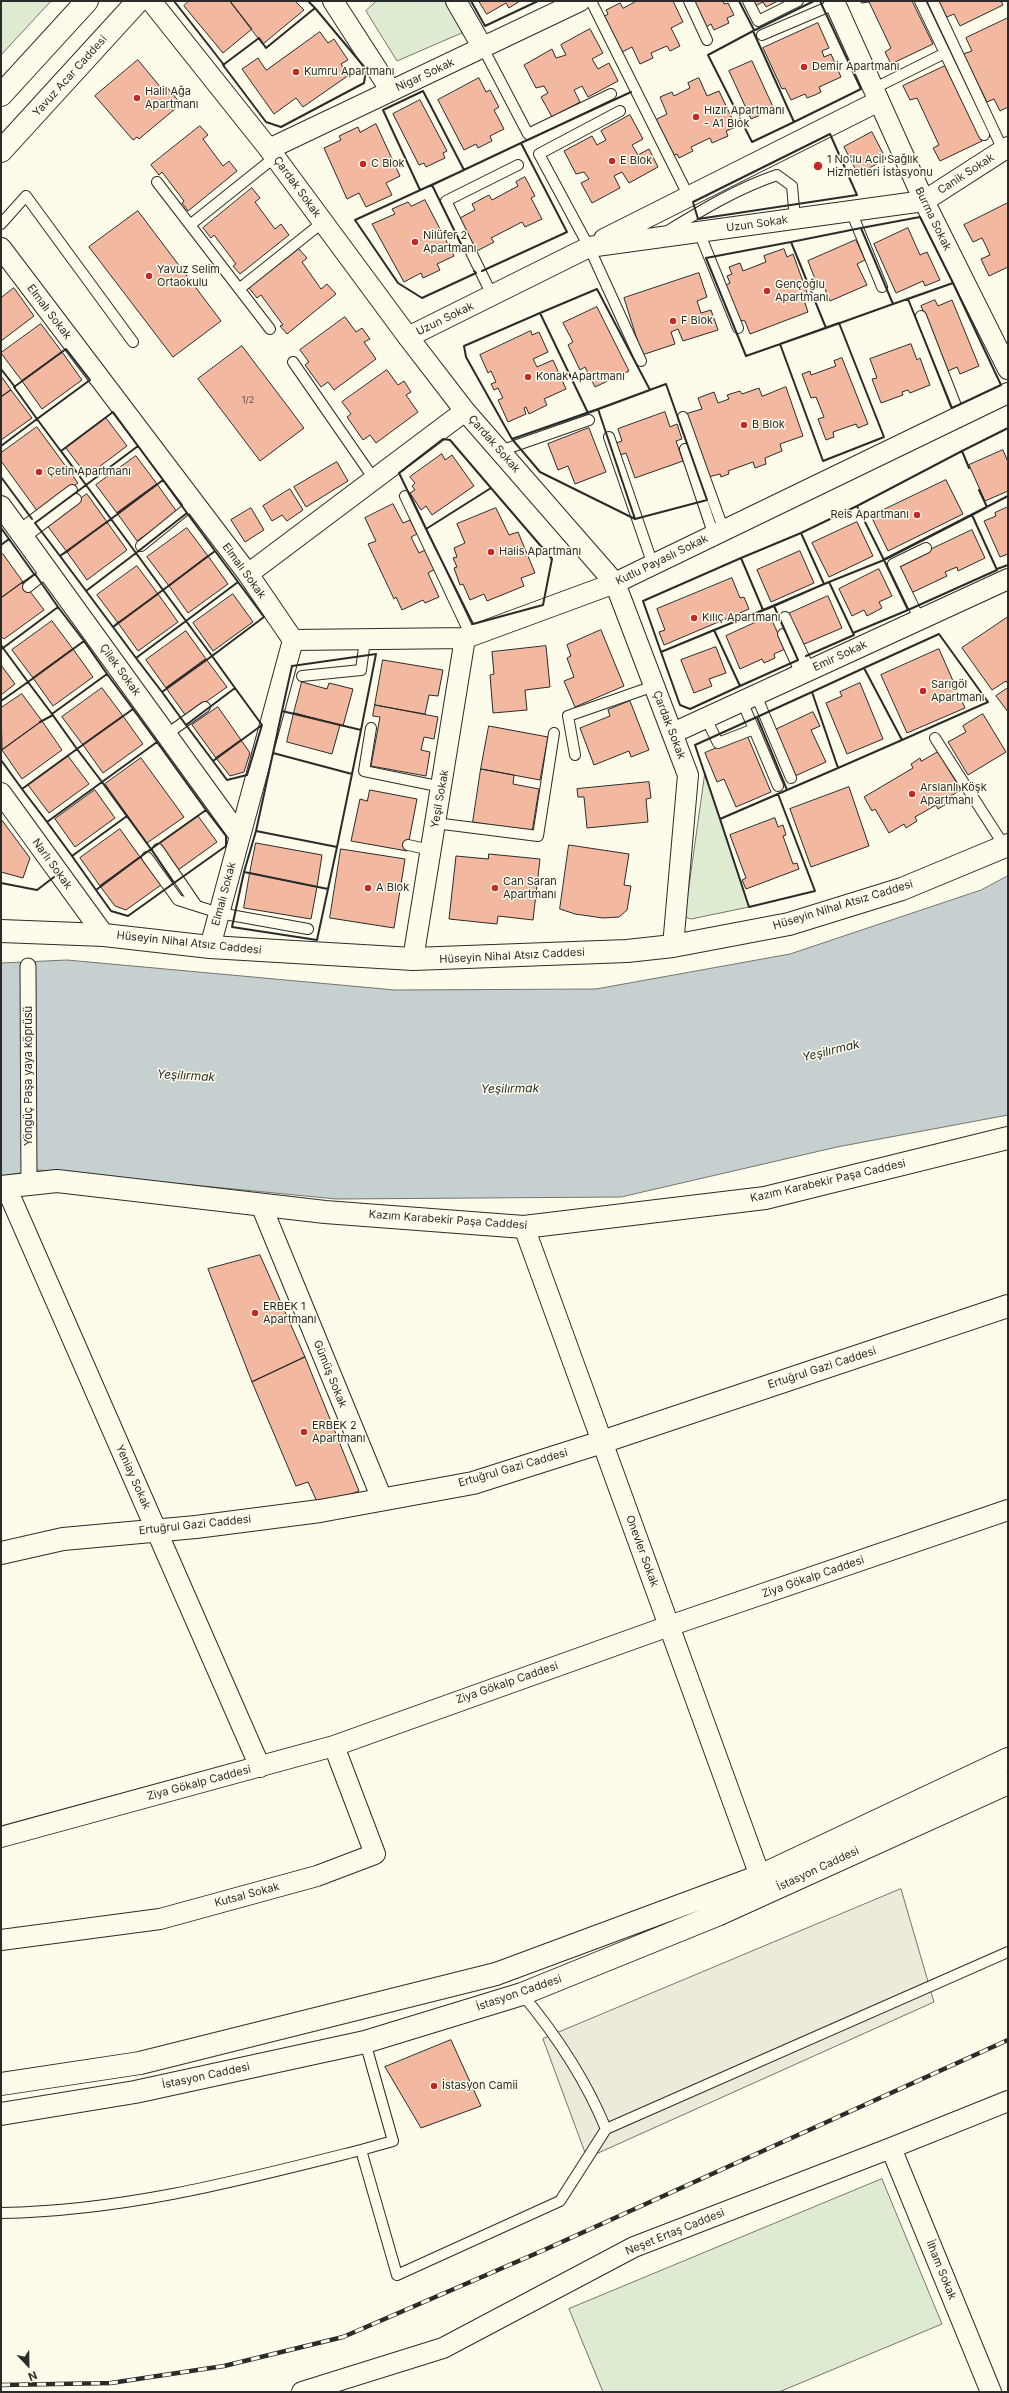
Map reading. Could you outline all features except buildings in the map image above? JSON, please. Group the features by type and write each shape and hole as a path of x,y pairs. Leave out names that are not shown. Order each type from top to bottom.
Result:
{"street":[{"path":"1,96 87,1"},
{"name":"Yavuz Acar Caddesi","path":"1,151 138,1"},
{"name":"Çardak Sokak","path":"151,1 272,153 408,337 465,411 615,583 688,774 673,946"},
{"path":"456,1 483,48"},
{"name":"Nigar Sokak","path":"272,153 391,91 580,1"},
{"name":"Burma Sokak","path":"834,2 924,201 1008,369"},
{"path":"339,3 391,91"},
{"name":"Uzun Sokak","path":"408,337 689,197 876,95"},
{"name":"Canik Sokak","path":"924,201 1005,148"},
{"name":"Uzun Sokak","path":"589,247 924,201"},
{"name":"Elmalı Sokak","path":"1,248 248,574 293,640 239,834 210,947"},
{"name":"Kutlu Payaslı Sokak","path":"293,640 365,640 468,637 615,583 1008,393"},
{"path":"248,574 465,411"},
{"name":"Çilek Sokak","path":"1,506 239,834"},
{"name":"Emir Sokak","path":"673,733 1008,579"},
{"name":"Yeşil Sokak","path":"413,960 468,637"},
{"name":"Narlı Sokak","path":"1,793 104,935"},
{"name":"Hüseyin Nihal Atsız Caddesi","path":"1,931 104,935 210,947 413,960 627,951 673,946 788,924 902,889 1006,846"},
{"name":"Yöngüç Paşa yaya köprüsü","path":"28,966 29,1186"},
{"name":"Kazım Karabekir Paşa Caddesi","path":"4,1187 29,1186 57,1181 325,1212 524,1227 766,1198 1008,1138"},
{"name":"Yeniay Sokak","path":"4,1187 260,1767"},
{"name":"Gümüş Sokak","path":"260,1205 382,1499"},
{"name":"Onevler Sokak","path":"524,1227 760,1876"},
{"name":"Ertuğrul Gazi Caddesi","path":"1,1553 63,1538 196,1526 320,1511 473,1482 602,1442 1008,1306"},
{"name":"Ziya Gökalp Caddesi","path":"3,1832 260,1767 334,1746 669,1626 1008,1510"},
{"name":"Kutsal Sokak","path":"1,1940 160,1919 317,1876 375,1854 334,1746"},
{"name":"İstasyon Caddesi","path":"1,2084 140,2063 496,1974 760,1876 1003,1777"},
{"name":"İstasyon Caddesi","path":"1,2114 135,2092 366,2042 522,1994 717,1915 1003,1777"},
{"name":"Neşet Ertaş Caddesi","path":"302,2392 443,2348 634,2247 891,2148 1008,2101"},
{"name":"İlham Sokak","path":"891,2148 991,2392"}],"lane":[{"path":"591,1 689,197"},
{"path":"689,1 707,40"},
{"path":"748,1 758,21 798,1"},
{"path":"920,1 984,135"},
{"path":"933,1 1005,148"},
{"path":"762,35 834,2"},
{"path":"483,48 528,134 611,94"},
{"path":"876,95 945,52"},
{"path":"620,111 539,154 589,247 641,361"},
{"path":"190,225 272,153"},
{"path":"492,295 446,201 518,165"},
{"path":"658,237 719,201 754,183 777,175 792,186 795,219"},
{"path":"157,182 270,330"},
{"path":"1,224 26,196 133,342"},
{"path":"851,211 882,287"},
{"path":"239,289 323,222"},
{"path":"699,232 738,328"},
{"path":"921,316 960,416"},
{"path":"293,362 374,479"},
{"path":"683,417 719,533"},
{"path":"500,451 589,420"},
{"path":"609,437 653,565"},
{"path":"685,449 719,533"},
{"path":"21,534 74,494"},
{"path":"405,496 468,637"},
{"path":"141,546 194,504"},
{"path":"920,620 893,564 926,548"},
{"path":"28,587 48,571"},
{"path":"785,617 806,672"},
{"path":"783,634 806,672"},
{"path":"302,676 361,670 365,640"},
{"path":"575,755 568,716 654,686"},
{"path":"749,698 754,729 778,786"},
{"path":"749,698 791,778"},
{"path":"167,734 205,706"},
{"path":"706,718 718,743 754,729"},
{"path":"371,728 364,771 442,788"},
{"path":"436,823 538,836 554,733"},
{"path":"935,738 1006,846"},
{"path":"408,845 431,850"},
{"path":"158,849 197,906"},
{"path":"147,858 178,900 219,913 308,928"},
{"path":"361,2150 397,2275 560,2201 606,2128 1008,1952"},
{"path":"522,1994 567,2052 595,2102 606,2128"},
{"path":"1,2213 75,2209 160,2198 209,2188 393,2141 366,2042"}],"green space":[{"path":"1,1 51,1 1,55"},
{"path":"377,1 445,1 464,32 397,61 366,11"},
{"path":"705,773 749,907 691,919 685,917"},
{"path":"882,2179 942,2324 779,2392 603,2392 569,2309"}],"shaded area":[{"path":"901,1889 934,2002 587,2158 543,2039"}],"water":[{"name":"Yeşilırmak","path":"1008,876 1008,1115 837,1147 621,1197 336,1199 39,1170 1,1176 1,963 67,960 395,990 596,989 790,954 981,890"}],"railway":[{"path":"1,2385 111,2383 224,2366 343,2337 544,2250 1008,2040"}],"wall":[{"path":"174,1 224,65"},
{"path":"308,1 315,8"},
{"path":"471,1 485,26 538,1"},
{"path":"739,1 754,30"},
{"path":"814,1 753,31 794,122 861,89 820,1"},
{"path":"315,8 366,69 364,83 281,127 266,122 223,65 259,38 266,48 315,8"},
{"path":"753,31 794,122 752,142 708,55 753,31"},
{"path":"474,271 476,273 422,298 398,283 355,220 464,170 423,91 383,110 420,190 432,185 521,143 567,232 482,271"},
{"path":"521,143 631,92"},
{"path":"830,134 857,195 698,219 693,202 830,134"},
{"path":"432,185 462,246"},
{"path":"432,185 462,246"},
{"path":"920,217 953,283 893,304 861,228 920,217"},
{"path":"861,228 893,304 826,328 791,242 861,228"},
{"path":"791,242 826,328 746,356 706,258 791,242"},
{"path":"953,283 1001,385 952,408 908,299 953,283"},
{"path":"597,289 650,390 588,413 540,313 597,289"},
{"path":"540,313 588,413 512,439 466,357 464,346 540,313"},
{"path":"839,323 884,437 823,461 780,344 839,323"},
{"path":"66,349 90,380 37,419 14,387 66,349"},
{"path":"1,369 15,387"},
{"path":"666,384 707,500 635,519 598,409 666,384"},
{"path":"598,409 635,519 540,472 512,439 598,409"},
{"path":"113,412 138,446 86,485 61,451 113,412"},
{"path":"1,446 37,419 86,485 74,494"},
{"path":"962,451 1008,428"},
{"path":"443,439 450,440 491,488 426,529 399,473 443,439"},
{"path":"138,446 163,480 111,519 86,485 138,446"},
{"path":"857,506 962,451 969,468"},
{"path":"1,477 32,519"},
{"path":"163,480 187,513 136,553 111,519 163,480"},
{"path":"86,485 111,519 60,556 35,523 86,485"},
{"path":"491,488 552,559 543,605 473,624 426,529 491,488"},
{"path":"972,515 987,507 979,490"},
{"path":"883,560 1008,496"},
{"path":"801,533 857,506 884,560 829,582"},
{"path":"187,513 215,551 163,590 136,553 187,513"},
{"path":"972,515 997,570 908,610 884,560 972,515"},
{"path":"86,591 136,553 111,519 106,523"},
{"path":"1,528 9,539"},
{"path":"774,606 824,584 801,533 741,558 763,610 829,582 854,635 806,656"},
{"path":"1,545 9,539 34,574"},
{"path":"69,550 60,556 113,627 119,622"},
{"path":"215,551 238,582 186,621 163,590 215,551"},
{"path":"86,591 136,553 163,590 156,595"},
{"path":"741,558 763,610 661,652 643,601 741,558"},
{"path":"829,582 884,560 908,610 853,633"},
{"path":"997,569 1008,565"},
{"path":"1,701 28,682 3,648 1,649 3,648 1,645 3,648 58,607 35,574 22,583"},
{"path":"238,582 264,617 212,656 186,621 238,582"},
{"path":"163,590 186,621 136,658 113,627 163,590"},
{"path":"774,606 785,631"},
{"path":"774,606 798,660 740,686 714,630 774,606"},
{"path":"58,607 84,641 28,682 3,648 58,607"},
{"path":"186,621 212,656 162,692 136,658 186,621"},
{"path":"714,630 740,686 690,709 680,705 661,652 714,630"},
{"path":"939,634 988,702 902,740 864,668 939,634"},
{"path":"84,641 107,674 52,714 28,682 84,641"},
{"path":"376,654 361,730 282,711 292,666 376,654"},
{"path":"212,656 235,688 186,725 162,692 212,656"},
{"path":"864,668 902,740 838,768 812,692 864,668"},
{"path":"107,674 133,709 77,749 52,714 107,674"},
{"path":"235,688 262,725 213,761 186,725 235,688"},
{"path":"812,692 838,768 787,790 757,717 812,692"},
{"path":"133,709 157,742 102,782 77,749 133,709"},
{"path":"282,711 361,730 352,774 273,753 282,711"},
{"path":"40,722 53,715"},
{"path":"757,717 787,790 720,819 695,745 757,717"},
{"path":"262,725 247,775 227,780 213,761 262,725"},
{"path":"157,742 206,810 151,849 102,782 157,742"},
{"path":"77,749 102,782 47,822 22,789 77,749"},
{"path":"273,753 352,774 337,847 256,831 273,753"},
{"path":"1,760 22,789"},
{"path":"102,782 127,816 72,856 47,822 102,782"},
{"path":"778,794 815,891 749,907 720,819 778,794"},
{"path":"206,810 226,836 226,846 174,883 151,849 206,810"},
{"path":"127,816 151,849 96,890 72,856 127,816"},
{"path":"256,831 337,847 328,889 244,872 256,831"},
{"path":"151,849 174,883 128,916 111,911 96,890 151,849"},
{"path":"244,872 328,889 317,940 232,927 244,872"},
{"path":"1,883 37,890 54,877"}],"place":[{"name":"Demir Apartmanı","path":"804,67"},
{"name":"Kumru Apartmanı","path":"296,72"},
{"name":"Halil Ağa Apartmanı","path":"137,98"},
{"name":"Hızır Apartmanı - A1 Blok","path":"696,117"},
{"name":"E Blok","path":"612,161"},
{"name":"C Blok","path":"363,164"},
{"name":"1 No'lu Acil Sağlık Hizmetleri İstasyonu","path":"818,166"},
{"name":"Nilüfer 2 Apartmanı","path":"415,242"},
{"name":"Yavuz Selim Ortaokulu","path":"149,276"},
{"name":"Gençoğlu Apartmanı","path":"767,291"},
{"name":"F Blok","path":"673,321"},
{"name":"Konak Apartmanı","path":"528,377"},
{"name":"B Blok","path":"744,425"},
{"name":"Çetin Apartmanı","path":"39,472"},
{"name":"Reis Apartmanı","path":"917,515"},
{"name":"Halis Apartmanı","path":"491,552"},
{"name":"Kılıç Apartmanı","path":"694,618"},
{"name":"Sarıgöl Apartmanı","path":"923,691"},
{"name":"Arslanlı Köşk Apartmanı","path":"912,794"},
{"name":"A Blok","path":"368,888"},
{"name":"Can Saran Apartmanı","path":"495,888"},
{"name":"ERBEK 1 Apartmanı","path":"255,1313"},
{"name":"ERBEK 2 Apartmanı","path":"304,1432"},
{"name":"İstasyon Camii","path":"434,2086"}]}
